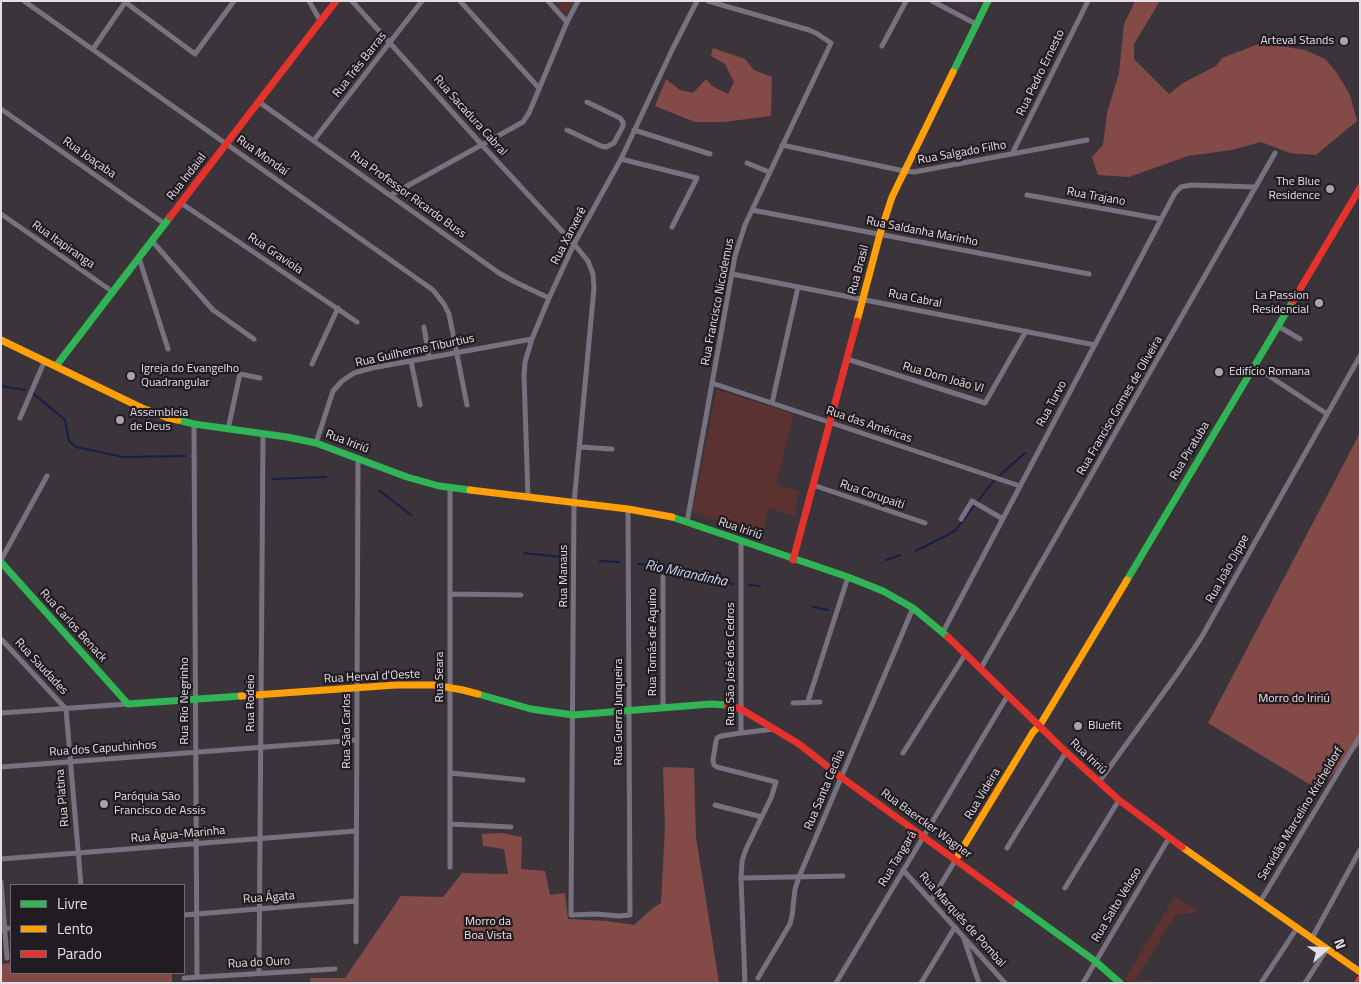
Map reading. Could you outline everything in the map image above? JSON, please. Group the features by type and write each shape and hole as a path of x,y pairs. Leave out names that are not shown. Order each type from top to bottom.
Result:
{"main road":[{"name":"Rua Indaial","path":"56,366 336,1"},
{"name":"Rua Brasil","path":"793,560 880,234 892,197 988,1"},
{"name":"Rua Piratuba","path":"1040,725 1360,188"},
{"name":"Rua Iririú","path":"1,340 155,414 194,424 316,443 423,482 655,514 687,522 793,560 848,577 883,591 913,608 943,632 1066,752 1119,800 1169,838 1360,972"},
{"name":"Rua Carlos Benack","path":"1,561 128,704"},
{"name":"Rua Herval d'Oeste","path":"128,704 416,684 450,687 541,711 560,714 573,715 718,704 740,709"},
{"name":"Rua Baercker Wagner","path":"740,709 799,744 841,777 1096,961 1120,983"},
{"name":"Rua Videira","path":"956,859 1033,732 1040,725"},
{"path":"1358,983 1360,979"}],"street":[{"name":"Rua Mondaí","path":"24,1 433,290 449,314 467,405"},
{"path":"93,50 125,2 195,54 234,1"},
{"path":"309,1 321,22"},
{"name":"Rua Sacadura Cabral","path":"352,1 574,244"},
{"name":"Rua Três Barras","path":"314,140 422,1"},
{"path":"460,1 539,88"},
{"path":"548,1 567,22"},
{"path":"391,195 523,122 529,113 567,22 578,1"},
{"name":"Rua Xanxerê","path":"528,497 524,375 532,339 574,244 621,160 697,1"},
{"name":"Rua Francisco Nicodemus","path":"687,522 732,274 741,238 769,172 831,43 816,32 708,1"},
{"path":"882,46 906,1"},
{"path":"932,1 976,24"},
{"name":"Rua Pedro Ernesto","path":"1012,154 1088,1"},
{"name":"Rua Professor Ricardo Buss","path":"259,102 499,273 549,298"},
{"path":"567,130 601,146 606,147 616,140 623,126 620,118 587,102"},
{"name":"Rua Joaçaba","path":"1,109 165,224"},
{"path":"634,130 710,154"},
{"path":"616,140 627,144"},
{"name":"Rua Salgado Filho","path":"782,146 904,171 921,171 1088,140"},
{"name":"Rua Franciso Gomes de Oliveira","path":"981,668 1275,153"},
{"path":"621,160 696,178 672,227"},
{"path":"747,163 769,172"},
{"name":"Rua Turvo","path":"943,632 1174,193 1181,187 1191,185 1256,187"},
{"name":"Rua Trajano","path":"1027,195 1161,219"},
{"name":"Rua Graviola","path":"181,203 357,322"},
{"name":"Rua Saldanha Marinho","path":"752,210 1089,274"},
{"name":"Rua Itapiranga","path":"1,214 113,292"},
{"path":"152,241 213,310 254,339"},
{"name":"Rua Manaus","path":"572,914 574,503 594,288 593,274 590,266 574,244"},
{"path":"139,258 168,349"},
{"name":"Rua Cabral","path":"732,274 1095,345"},
{"path":"772,403 798,287"},
{"path":"312,364 338,308"},
{"path":"1278,326 1300,339"},
{"path":"424,327 429,357"},
{"name":"Rua Dom João VI","path":"847,359 985,403 1026,331"},
{"name":"Rua Guilherme Tiburtius","path":"316,443 330,397 337,386 347,377 363,370 532,339"},
{"name":"Rua João Dippe","path":"1099,782 1193,650 1214,616 1360,356"},
{"path":"20,418 45,360"},
{"path":"411,361 420,405"},
{"path":"1254,366 1327,414"},
{"path":"228,429 240,374 260,378"},
{"name":"Rua das Américas","path":"712,383 1020,486"},
{"name":"Rua Rio Negrinho","path":"194,424 197,977"},
{"name":"Rua Rodeio","path":"259,973 263,434"},
{"path":"580,447 612,449"},
{"name":"Rua São Carlos","path":"356,942 358,459"},
{"path":"1,561 47,476"},
{"name":"Rua Corupaiti","path":"813,486 925,523"},
{"name":"Rua Seara","path":"450,487 450,867"},
{"path":"961,519 972,501 1003,519"},
{"name":"Rua Guerra Junqueira","path":"572,914 630,915 628,509"},
{"name":"Rua São José dos Cedros","path":"741,541 741,734 717,738 714,764 717,767 776,782 771,798 742,861 740,878 745,983"},
{"name":"Rua Tomás de Aquino","path":"663,576 663,708"},
{"path":"808,702 848,577"},
{"path":"450,594 521,595"},
{"name":"Rua Santa Cecília","path":"758,978 790,924 799,877 913,608"},
{"name":"Rua Saudades","path":"1,638 66,709"},
{"path":"904,753 966,653"},
{"name":"Rua Tangará","path":"836,983 1008,695"},
{"path":"793,703 820,702"},
{"name":"Rua Herval d'Oeste","path":"1,713 128,704"},
{"name":"Rua Platina","path":"66,709 80,884"},
{"path":"741,734 775,729"},
{"name":"Servidão Marcelino Kricheldorf","path":"1260,902 1360,736"},
{"name":"Rua dos Capuchinhos","path":"1,767 357,740"},
{"path":"1007,848 1066,752"},
{"path":"450,773 523,780"},
{"path":"1065,888 1119,800"},
{"path":"715,805 762,817"},
{"path":"450,824 511,827"},
{"name":"Rua Água-Marinha","path":"1,859 356,831"},
{"name":"Rua Salto Veloso","path":"1083,983 1169,838"},
{"path":"1312,938 1360,850"},
{"name":"Rua Videira","path":"931,901 956,859"},
{"name":"Rua Marquês de Pombal","path":"903,870 1005,983"},
{"path":"740,878 842,876"},
{"path":"1,882 3,929 7,958"},
{"name":"Rua Ágata","path":"185,914 356,901"},
{"path":"922,983 955,927"},
{"path":"1261,983 1297,928"},
{"path":"963,936 979,983"},
{"path":"1305,983 1327,949"},
{"name":"Rua do Ouro","path":"184,978 336,969"}],"shaded area":[{"path":"554,1 573,1 566,15"},
{"path":"943,1 980,1 974,12 969,14"},
{"path":"717,390 794,414 776,484 799,491 794,516 769,508 762,535 692,512"},
{"path":"1175,896 1198,911 1196,913 1176,914 1136,979 1153,981 1152,983 1130,983 1125,979"}],"green space":[{"path":"1135,1 1160,1 1134,44 1134,59 1169,94 1183,83 1216,66 1222,58 1261,43 1305,50 1325,59 1337,73 1350,95 1357,121 1316,155 1290,153 1261,142 1231,150 1188,156 1129,177 1098,175 1092,157 1103,145 1107,113 1119,73 1124,24"},
{"path":"713,48 745,59 754,70 772,77 771,116 724,122 695,122 655,106 666,79 680,90 693,93 706,79 712,86 728,94 734,82 725,64 711,56"},
{"name":"Morro do Iririú","path":"1360,433 1360,744 1319,790 1208,723"},
{"name":"Morro da Boa Vista","path":"663,767 694,768 696,837 719,983 311,983 310,978 345,978 401,896 443,897 462,873 508,874 504,849 483,846 482,834 501,833 522,837 521,869 545,871 550,895 565,893 568,919 634,925 661,903 665,828"},
{"path":"10,963 10,974 172,974 172,983 1,983 1,964"}],"waterway":[{"name":"Rio Mirandinha","path":"1,386 25,390"},
{"name":"Rio Mirandinha","path":"34,394 65,420 69,441 76,447 123,457 185,456"},
{"name":"Rio Mirandinha","path":"916,551 955,531 991,484 1025,453"},
{"name":"Rio Mirandinha","path":"272,479 326,477"},
{"name":"Rio Mirandinha","path":"380,491 411,515"},
{"name":"Rio Mirandinha","path":"524,553 562,557"},
{"name":"Rio Mirandinha","path":"886,560 900,555"},
{"name":"Rio Mirandinha","path":"600,561 619,562"},
{"name":"Rio Mirandinha","path":"638,564 678,570 733,584"},
{"name":"Rio Mirandinha","path":"748,585 760,586"},
{"name":"Rio Mirandinha","path":"813,607 828,610"}],"traffic: fast":[{"path":"953,72 988,1"},
{"path":"56,366 170,217"},
{"path":"1127,580 1293,301"},
{"path":"178,420 316,443 407,477 439,486 470,490"},
{"path":"672,517 848,577 883,591 913,608 948,637"},
{"path":"1,562 128,704 241,696"},
{"path":"478,694 531,709 573,715 711,704 727,705"},
{"path":"1012,901 1095,961 1120,983"}],"traffic: slow":[{"path":"857,321 892,197 953,72"},
{"path":"1,340 142,408 178,420"},
{"path":"470,490 628,509 672,517"},
{"path":"956,859 1033,732 1040,725 1127,580"},
{"path":"241,696 396,685 434,685 478,694"},
{"path":"1182,847 1360,972"}],"traffic: jam":[{"path":"170,217 336,1"},
{"path":"1293,301 1360,188"},
{"path":"793,560 857,321"},
{"path":"948,637 1066,752 1119,800 1182,847"},
{"path":"727,705 741,709 799,744 841,777 1012,901"},
{"path":"1358,983 1360,979"}],"place":[{"name":"Arteval Stands","path":"1344,41"},
{"name":"The Blue Residence","path":"1330,189"},
{"name":"La Passion Residencial","path":"1319,303"},
{"name":"Edifício Romana","path":"1219,372"},
{"name":"Igreja do Evangelho Quadrangular","path":"131,376"},
{"name":"Assembleia de Deus","path":"120,420"},
{"name":"Bluefit","path":"1078,726"},
{"name":"Paróquia São Francisco de Assis","path":"104,804"}]}
